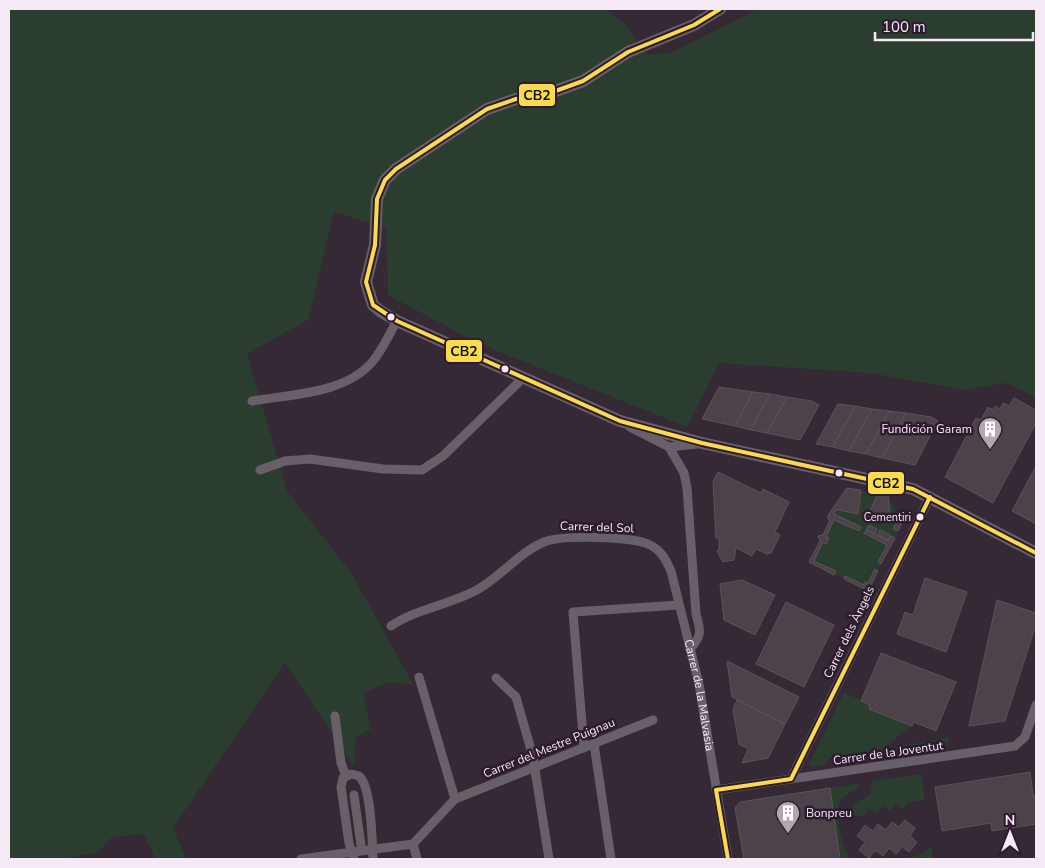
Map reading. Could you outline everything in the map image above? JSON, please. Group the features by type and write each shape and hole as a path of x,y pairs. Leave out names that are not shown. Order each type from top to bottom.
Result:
{"street":[{"path":"702,443 669,447 620,422 397,321 380,312 373,305 366,282 375,244 377,199 385,180 407,162 487,109 516,99 550,93 583,81 628,52 694,24 720,9"},
{"path":"252,401 318,390 347,380 372,362 397,321"},
{"path":"260,470 286,461 310,459 383,468 422,470 444,456 523,378"},
{"path":"620,422 702,443 913,489 1036,553"},
{"name":"Carrer de la Malvasia","path":"669,447 684,473 687,488 696,614 700,634 690,650 699,684 728,859"},
{"name":"Carrer dels Àngels","path":"791,779 930,497"},
{"name":"Carrer del Sol","path":"391,626 402,618 476,591 536,547 561,538 633,540 652,546 667,563 690,650"},
{"path":"584,748 573,612 679,605"},
{"path":"301,859 363,857 413,844 455,799 419,677"},
{"path":"496,678 516,697 535,767 549,859"},
{"name":"Carrer de la Joventut","path":"716,790 1016,746 1025,737 1036,705"},
{"path":"335,716 341,763 346,776"},
{"name":"Carrer del Mestre Puignau","path":"455,799 653,720"},
{"path":"594,744 612,859"},
{"path":"346,776 358,776 364,784 363,857 341,787 342,780 346,776"},
{"path":"354,795 361,842"},
{"path":"413,844 417,859"}],"green space":[{"path":"9,9 606,9 626,25 640,47 649,55 673,52 758,9 1036,9 1036,397 1006,383 964,390 870,373 719,363 687,427 479,344 388,295 386,228 334,212 308,320 247,354 287,491 352,574 413,684 386,683 363,693 371,729 356,738 354,766 285,663 173,828 186,859 155,859 144,834 112,837 98,852 63,859 9,859"},
{"path":"847,488 888,496 899,518 904,519 868,591 809,562 820,541 818,536 823,535 830,520 827,518"},
{"path":"844,692 870,705 869,709 912,726 873,757 846,761 842,757 834,756 825,765 812,767 809,764"},
{"path":"949,737 947,745 888,755 902,746"},
{"path":"921,774 925,800 909,802 903,810 896,804 890,811 883,806 877,813 869,808 864,816 857,817 852,814 853,805 870,795 872,781"},
{"path":"860,783 858,789 844,796 839,805 838,813 842,840 848,855 852,859 840,859 830,788"},
{"path":"931,845 933,859 891,859 919,855 928,850"}],"building":[{"path":"719,387 753,392 735,426 702,419"},
{"path":"753,392 770,394 751,430 735,426"},
{"path":"770,394 787,397 767,433 751,430"},
{"path":"787,397 812,401 819,405 800,440 767,433"},
{"name":"Fundición Garam","path":"1014,398 1036,410 1036,423 993,503 945,477 976,418 981,420 988,407 993,410 995,406 1000,409 1003,403 1009,406"},
{"path":"838,404 855,406 833,447 816,444"},
{"path":"855,406 872,409 849,451 833,447"},
{"path":"872,409 889,411 866,454 849,451"},
{"path":"889,411 906,413 882,458 866,454"},
{"path":"906,413 931,417 938,421 915,465 882,458"},
{"path":"1036,466 1036,524 1012,511"},
{"path":"718,472 761,493 763,489 789,502 775,532 780,535 771,553 767,554 756,549 752,556 736,548 734,560 723,562 717,551 719,549 719,539 716,538 713,482"},
{"path":"847,488 861,490 858,514 836,510 834,514 861,527 859,531 834,520 826,537 829,538 826,544 823,542 814,561 836,571 834,575 809,562 820,541 818,536 823,535 830,520 827,518 830,512"},
{"path":"877,495 888,496 891,522 868,517"},
{"path":"899,518 904,519 898,531 893,529"},
{"path":"869,525 877,529 875,534 866,529"},
{"path":"866,530 888,541 891,536 895,538 881,564 878,562 887,545 864,533"},
{"path":"880,530 890,535 888,540 878,535"},
{"path":"875,569 878,571 868,591 844,579 845,576 864,585 865,582 868,583"},
{"path":"925,578 967,592 946,652 897,634 905,612 913,615"},
{"path":"742,580 775,595 755,635 724,620 720,584"},
{"path":"997,600 1036,613 1036,624 1005,721 969,726"},
{"path":"786,602 834,625 804,687 756,664"},
{"path":"881,653 956,682 936,731 914,722 912,726 869,709 870,705 861,701"},
{"path":"727,661 799,697 785,724 732,697"},
{"path":"737,700 785,724 768,758 742,763 748,749 739,744 733,709"},
{"path":"1030,772 1033,794 1036,799 1036,824 992,831 991,823 942,831 935,787"},
{"name":"Bonpreu","path":"830,788 840,859 744,859 735,808 740,802"},
{"path":"905,820 915,828 910,836 917,842 909,852 902,847 896,854 889,848 883,856 875,850 869,858 859,850 865,842 857,836 865,825 873,831 878,824 886,830 892,822 899,827"}],"transit line":[{"name":"CB2","path":"720,9 694,25 628,52 583,81 550,93 516,99 487,109 396,169 385,180 377,199 375,245 366,282 373,305 397,321 620,421 702,443 913,489 1036,553"},
{"name":"CB2","path":"728,859 716,790 791,779 930,497"}],"place":[{"name":"Fundición Garam","path":"990,450"},
{"name":"Cementiri","path":"920,517"},
{"name":"Bonpreu","path":"788,834"}]}
